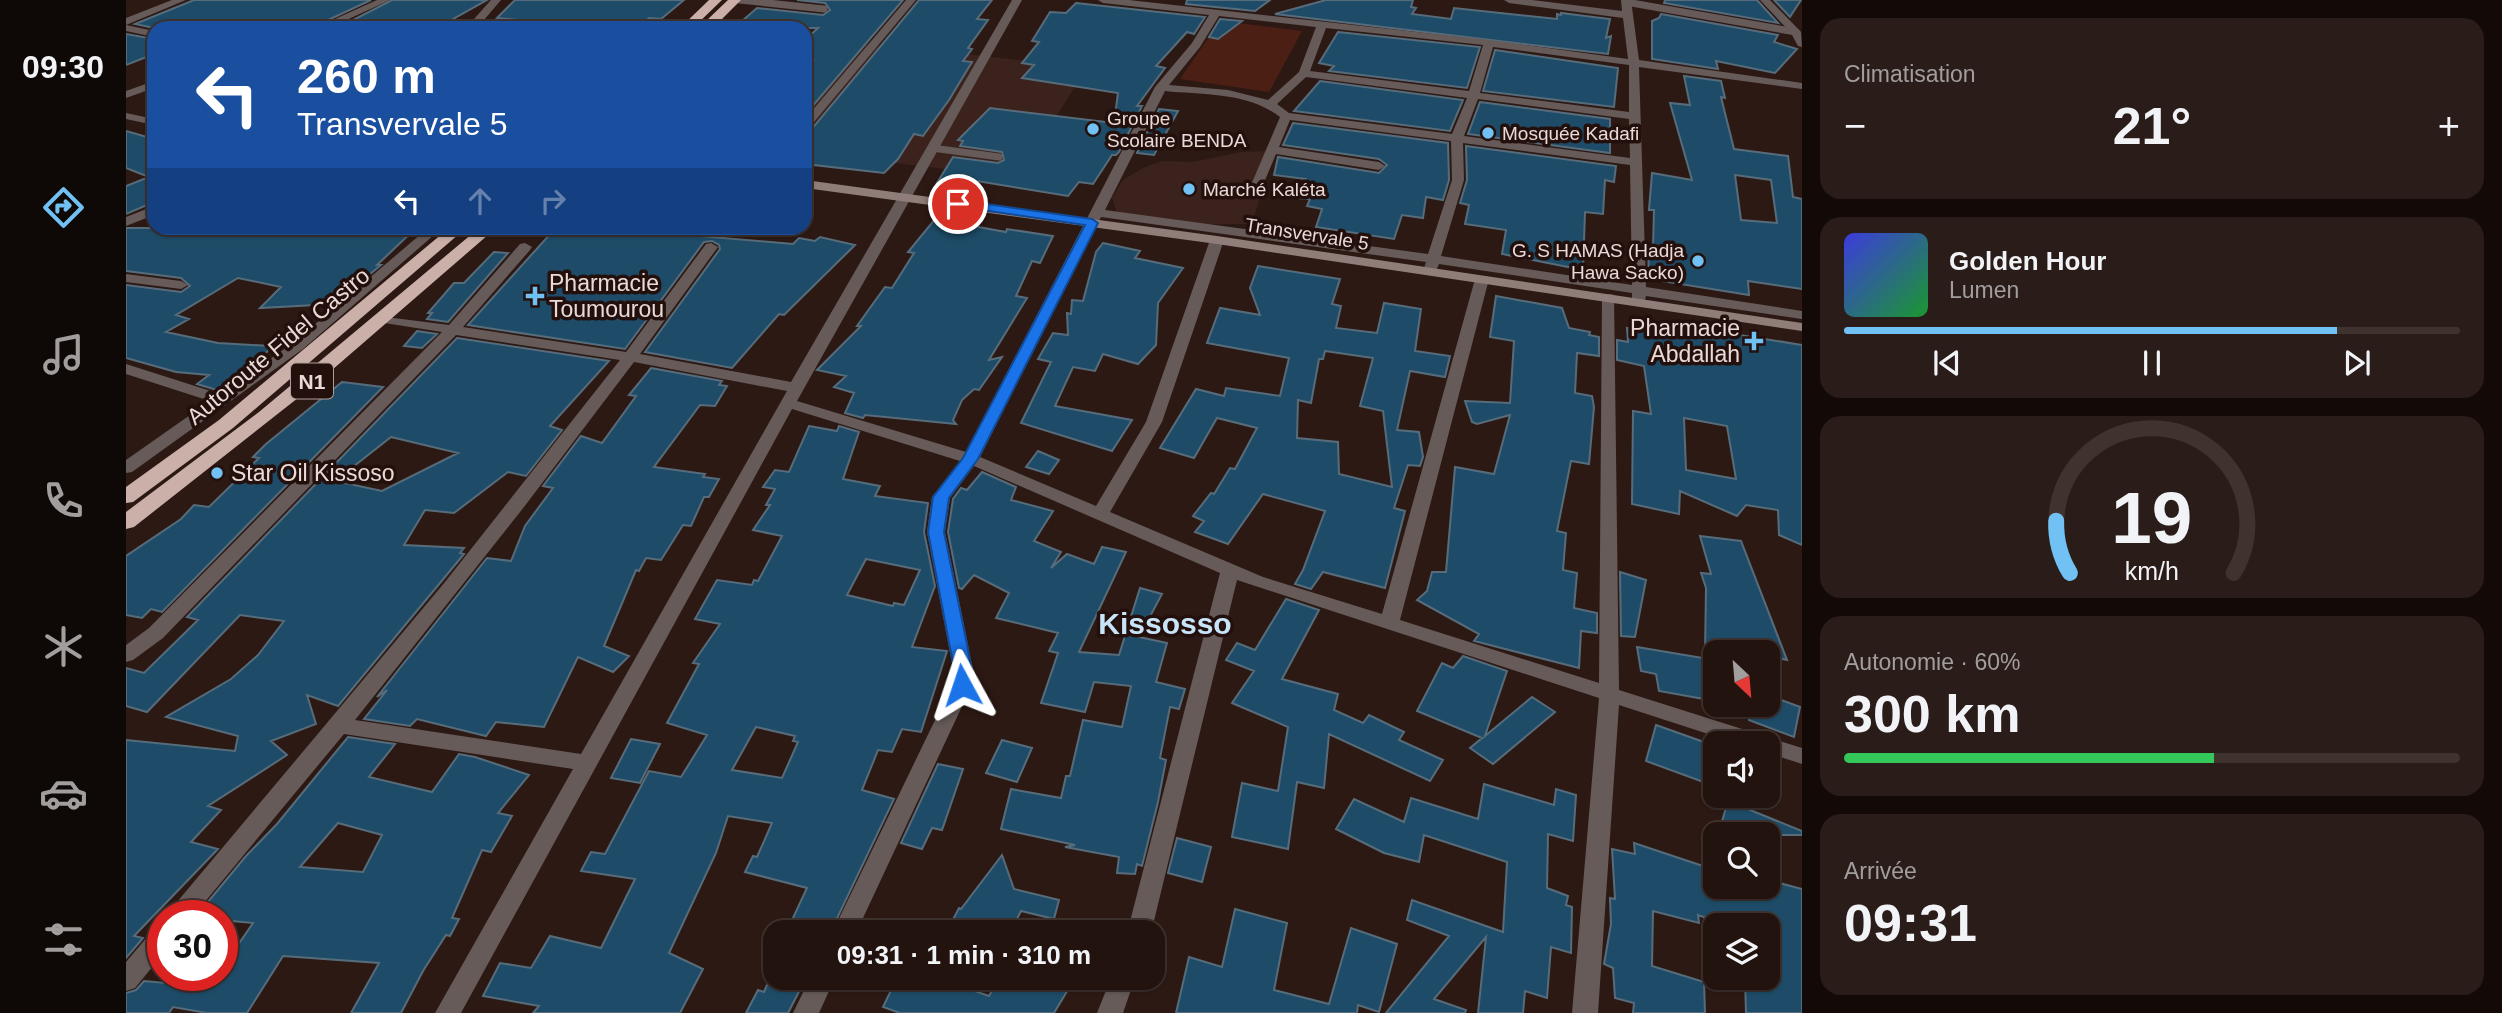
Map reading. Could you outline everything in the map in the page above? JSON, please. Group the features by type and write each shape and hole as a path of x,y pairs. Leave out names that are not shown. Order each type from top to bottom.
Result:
{"highway":[{"path":"693,21 716,0"},
{"path":"714,21 738,0"},
{"name":"Autoroute Fidel Castro","path":"126,497 226,424 450,235"},
{"name":"Autoroute Fidel Castro","path":"126,522 215,458 318,376 480,235"}],"main road":[{"name":"Transvervale 5","path":"812,185 1094,218 1217,240 1431,266 1482,279 1609,298 1638,297 1802,327"}],"street":[{"path":"126,22 181,0"},
{"path":"336,21 385,0"},
{"path":"478,21 496,0"},
{"path":"812,118 911,0"},
{"path":"448,1013 904,196 1017,0"},
{"path":"1103,0 1142,2 1215,14 1489,43 1802,86"},
{"path":"1509,0 1626,6 1634,64 1638,297"},
{"path":"1765,0 1796,32 1802,44"},
{"path":"851,920 962,685 964,674 936,532 941,497 971,459 1161,88 1196,45 1215,14"},
{"path":"1272,103 1304,73 1322,25"},
{"path":"126,28 147,32"},
{"path":"1431,266 1458,180 1457,138 1489,43"},
{"path":"1304,73 1635,116"},
{"path":"126,95 147,86"},
{"path":"1161,88 1272,103 1286,116 1635,162"},
{"path":"126,116 147,120"},
{"path":"1254,192 1286,116"},
{"path":"1272,150 1379,166"},
{"path":"126,211 140,216"},
{"path":"126,222 147,213"},
{"path":"1094,218 1638,297 1802,315"},
{"path":"126,468 298,346 427,235"},
{"path":"1100,515 1154,422 1217,240"},
{"path":"126,655 156,632 453,328 525,247"},
{"path":"193,900 340,725 632,357 711,247"},
{"path":"126,278 181,285"},
{"path":"1390,624 1482,279"},
{"path":"1585,1013 1609,695 1609,298"},
{"path":"383,319 632,357 792,396 971,459 1256,581 1724,731"},
{"path":"126,369 223,400"},
{"path":"1142,920 1230,570"},
{"path":"340,725 587,763"},
{"path":"1780,748 1802,755"},
{"path":"126,980 147,955"},
{"path":"806,1013 817,990"},
{"path":"1110,1013 1119,990"}],"lane":[{"path":"738,0 824,9"},
{"path":"1626,6 1796,32"},
{"path":"932,148 999,157"}],"shaded area":[{"path":"1220,21 1302,31 1269,92 1180,79"},
{"path":"841,42 1087,68 1052,123 1003,176 812,153 812,84"},
{"name":"Marché Kaléta","path":"1267,151 1258,205 1251,224 1205,224 1117,213 1112,198 1123,180 1143,168 1162,161 1193,162 1241,152"}],"building":[{"path":"194,0 371,0 326,21 147,21 147,27 135,24"},
{"path":"392,0 487,0 450,21 351,21"},
{"path":"515,0 684,0 661,19 649,18 646,21 528,21 497,18"},
{"path":"797,0 903,0 812,107 812,34 818,28 812,28 812,21 742,21 757,8 823,15 830,10 825,3"},
{"path":"919,0 992,0 977,19 988,20 968,48 972,49 963,61 972,62 949,100 923,136 914,134 898,159 884,173 812,165 812,129"},
{"path":"1187,0 1270,0 1255,11 1186,4"},
{"path":"1326,0 1413,0 1411,7 1416,8 1412,14 1451,19 1454,8 1557,19 1557,14 1561,13 1610,19 1606,38 1611,36 1608,54 1275,14"},
{"path":"1665,0 1757,0 1778,23 1664,3"},
{"path":"1774,0 1801,0 1790,17"},
{"path":"1076,3 1205,17 1194,34 1187,32 1156,66 1165,68 1137,106 1142,106 1119,152 1112,155 1093,184 1079,182 1068,196 977,181 974,187 937,183 953,157 998,163 1004,160 1002,152 960,146 963,141 958,140 990,108 1114,123 1118,93 1022,78 1034,65 1022,63 1039,42 1032,41 1050,12 1066,13"},
{"path":"1661,14 1778,35 1774,42 1797,49 1775,73 1716,61 1718,69 1652,59 1652,21"},
{"path":"1220,19 1242,21 1218,39 1209,37"},
{"path":"1338,32 1480,47 1467,88 1329,71 1334,66 1319,63"},
{"path":"126,34 147,38 147,57 126,65"},
{"path":"1495,50 1618,68 1614,107 1483,91"},
{"path":"1684,76 1721,81 1725,98 1721,97 1734,149 1788,156 1793,197 1802,199 1802,289 1748,281 1749,295 1649,279 1648,245 1653,246 1654,210 1649,210 1652,173 1692,180 1670,103 1690,105","holes":["1735,175 1771,180 1777,223 1741,220"]},
{"path":"1320,81 1463,100 1450,131 1294,111"},
{"path":"1480,102 1610,119 1610,153 1468,134"},
{"path":"1159,109 1178,111 1154,155 1137,153"},
{"path":"1293,123 1448,143 1449,180 1443,200 1426,197 1423,218 1402,215 1394,239 1316,227 1322,209 1307,206 1310,199 1299,198 1306,179 1274,175 1278,157 1379,173 1387,165 1379,159 1283,145"},
{"path":"126,131 147,137 147,176 126,168"},
{"path":"1466,146 1616,166 1614,182 1605,180 1603,214 1585,212 1583,270 1502,254 1506,230 1465,224 1469,205 1460,203 1467,180"},
{"path":"147,178 147,205 126,214 126,186"},
{"path":"935,219 1006,232 1007,229 1053,236 1040,263 1032,261 1016,296 1027,298 989,360 1002,357 979,390 974,389 962,400 953,420 956,424 865,415 863,418 845,413 854,393 834,387 846,376 817,370 861,326 857,326 885,287 892,288 914,253 908,252"},
{"path":"126,228 147,228 147,235 409,235 377,265 381,265 334,304 260,308 281,287 238,278 176,315 189,319 166,332 218,343 271,346 259,363 220,391 197,384 209,375 176,372 126,358 126,285 181,292 190,286 181,278 126,271"},
{"path":"549,235 688,235 793,244 799,238 815,241 820,237 855,245 784,315 779,314 732,368 645,352 720,249 719,245 712,241 704,242 625,349 468,325"},
{"path":"1103,243 1140,251 1135,258 1183,268 1158,303 1156,345 1138,364 1103,354 1095,371 1073,367 1055,406 1132,420 1112,451 1021,423 1051,362 1038,359 1053,333 1068,335 1067,313 1071,314 1072,300 1083,301 1096,252"},
{"path":"494,252 508,253 448,322 427,319 432,313 428,313 454,283 464,283"},
{"path":"1258,266 1340,279 1332,304 1341,306 1336,328 1377,333 1384,303 1421,309 1415,351 1450,356 1445,377 1410,371 1397,430 1419,432 1423,457 1420,466 1408,465 1394,508 1405,511 1385,588 1323,572 1311,589 1295,584 1325,511 1263,494 1228,544 1195,532 1204,521 1193,516 1211,493 1214,494 1230,468 1235,469 1257,428 1217,418 1194,458 1160,448 1196,389 1224,396 1226,388 1280,396 1289,358 1207,343 1220,308 1260,315 1250,288","holes":["1325,351 1373,358 1360,406 1383,411 1392,487 1339,474 1338,442 1297,438 1298,400 1311,403 1319,359 1323,359"]},
{"path":"1496,296 1562,308 1569,328 1590,332 1589,335 1599,337 1599,356 1577,353 1575,393 1592,396 1594,407 1589,464 1571,461 1557,531 1566,533 1563,570 1577,573 1574,608 1597,613 1597,633 1581,631 1579,668 1474,641 1479,634 1417,600 1427,591 1432,572 1446,572 1455,467 1494,474 1510,415 1477,424 1472,422 1465,401 1510,403 1514,341 1490,337"},
{"path":"1684,326 1802,345 1802,545 1779,535 1778,510 1746,505 1737,516 1680,491 1679,514 1632,504 1633,411 1651,414 1644,366 1617,360 1617,340 1628,342 1627,328 1687,337","holes":["1684,418 1727,426 1736,479 1686,470"]},
{"path":"417,331 437,334 422,348 404,346"},
{"path":"457,338 609,361 550,426 562,430 526,476 508,472 454,513 425,510 404,545 464,548 460,553 464,554 338,706 307,695 316,724 271,741 287,755 208,806 221,810 191,842 218,849 169,900 147,900 147,923 134,936 143,938 126,958 126,740 235,751 238,736 166,717 231,679 258,655 284,621 240,615 147,712 126,706 126,668 144,673 198,620 187,617","holes":["391,437 458,453 382,491 335,481"]},
{"path":"651,368 722,381 719,385 727,386 715,406 700,405 654,467 705,474 703,477 719,479 709,497 704,497 691,526 683,525 661,560 646,558 639,571 636,570 604,646 629,656 613,672 578,657 544,727 496,722 486,736 417,719 410,726 364,719 387,690 377,697 487,558 511,561 525,526 553,488 543,486 581,436 602,443 636,396 629,395"},
{"path":"342,382 383,387 162,612 151,609 142,618 126,615 126,556 181,519 194,505 209,507 259,458 253,457 266,444"},
{"path":"809,426 837,431 839,426 859,432 843,479 880,486 875,496 928,503 924,532 935,586 912,647 947,651 921,732 902,729 892,752 878,750 862,790 894,799 836,920 792,920 807,888 745,872 753,856 757,857 772,823 728,816 716,853 669,953 703,969 680,1013 533,1013 539,1006 483,996 500,963 531,968 550,936 601,948 635,879 581,871 591,852 605,854 649,771 681,777 707,735 667,723 699,664 693,663 720,624 695,619 717,580 752,585 754,580 758,581 782,536 753,530 770,505 766,505 775,489 763,487 775,470 789,472","holes":["866,559 920,570 904,605 894,603 893,606 847,595","756,727 795,736 793,741 798,742 782,778 732,770"]},
{"path":"1038,451 1059,460 1049,474 1026,467"},
{"path":"982,472 1016,487 1011,500 1053,511 1034,541 1061,552 1051,568 1067,554 1094,564 1102,547 1126,552 1079,652 1119,655 1140,588 1162,594 1139,637 1167,643 1156,682 1185,689 1179,709 1170,707 1160,758 1166,760 1158,802 1142,866 1137,864 1135,874 1117,873 1119,857 1065,847 1075,845 1001,829 1011,789 1061,798 1066,776 1070,776 1083,720 1122,727 1131,686 1094,682 1085,712 1041,703 1058,653 1049,651 1058,633 996,618 1009,593 974,575 962,589 959,588 948,532 953,499 961,488 967,490"},
{"path":"1700,536 1741,541 1779,640 1705,640 1706,588 1701,573 1711,574"},
{"path":"1620,572 1646,580 1635,637 1621,636"},
{"path":"1286,599 1319,610 1282,679 1338,694 1334,710 1363,723 1369,715 1404,732 1399,740 1443,760 1430,781 1329,734 1324,788 1297,782 1288,849 1232,837 1242,783 1278,791 1288,727 1232,703 1254,671 1226,660 1237,643 1255,650"},
{"path":"1780,642 1787,660 1780,659"},
{"path":"1637,647 1703,658 1703,699 1659,691 1656,674 1641,671"},
{"path":"1463,656 1507,671 1485,736 1532,697 1555,712 1493,764 1470,748 1482,738 1417,711 1442,663 1453,668"},
{"path":"1780,700 1800,707 1794,737 1749,720 1780,718"},
{"path":"1656,725 1703,742 1703,782 1646,761"},
{"path":"348,737 395,744 369,777 432,792 459,754 529,775 498,813 512,816 491,852 482,850 452,918 459,919 450,936 446,935 423,971 401,1013 351,1013 379,963 283,956 247,1013 207,1013 173,1007 169,1013 126,1013 126,993 136,990 144,981 147,981 147,991 238,991 238,945 253,923 238,922 238,900 209,900 277,824","holes":["338,823 382,835 363,872 300,867"]},
{"path":"631,739 660,744 640,783 611,778"},
{"path":"1002,740 1032,748 1017,782 986,773"},
{"path":"938,764 963,769 942,830 932,828 922,849 901,843"},
{"path":"1484,784 1554,805 1556,789 1576,795 1573,841 1548,834 1547,888 1568,896 1566,905 1572,907 1571,953 1551,947 1547,998 1525,991 1523,1013 1478,1013 1486,937 1434,999 1466,1010 1465,1013 1386,1013 1449,936 1407,920 1412,900 1503,932 1507,862 1424,835 1419,862 1384,853 1336,829 1354,799 1404,822 1411,798 1478,819"},
{"path":"1726,808 1745,808 1780,822 1722,822"},
{"path":"1780,822 1802,831 1802,835 1780,835"},
{"path":"1177,838 1211,847 1202,882 1168,873"},
{"path":"1634,843 1703,866 1703,899 1780,899 1780,883 1802,889 1802,1013 1746,1013 1745,990 1780,990 1780,913 1703,913 1703,917 1698,915 1699,923 1653,911 1652,966 1703,982 1705,1013 1633,1013 1634,1003 1615,998 1613,968 1604,964 1611,924 1610,898 1615,899 1612,849 1635,854"},
{"path":"1002,855 1014,889 1059,900 1054,919 1021,911 1016,920 953,920 959,908 961,909"},
{"path":"1235,909 1287,923 1274,990 1329,1004 1351,928 1397,944 1379,1012 1358,1005 1357,1013 1176,1013 1189,957 1222,967"},
{"path":"758,990 800,990 788,1013 746,1013"},
{"path":"891,990 972,990 989,996 992,990 1068,990 1054,1013 900,1013 883,1007"}],"place":[{"name":"Groupe Scolaire BENDA","path":"1093,129"},
{"name":"Mosquée Kadafi","path":"1488,133"},
{"name":"Marché Kaléta","path":"1189,189"},
{"name":"G. S HAMAS (Hadja Hawa Sacko)","path":"1698,261"},
{"name":"Pharmacie Toumourou","path":"535,296"},
{"name":"Pharmacie Abdallah","path":"1754,341"},
{"name":"Star Oil Kissoso","path":"217,473"}],"district":[{"name":"Kissosso","path":"1165,623"}],"route":[{"path":"958,204 1092,223 971,459 941,497 936,532 964,674 962,685"}]}
